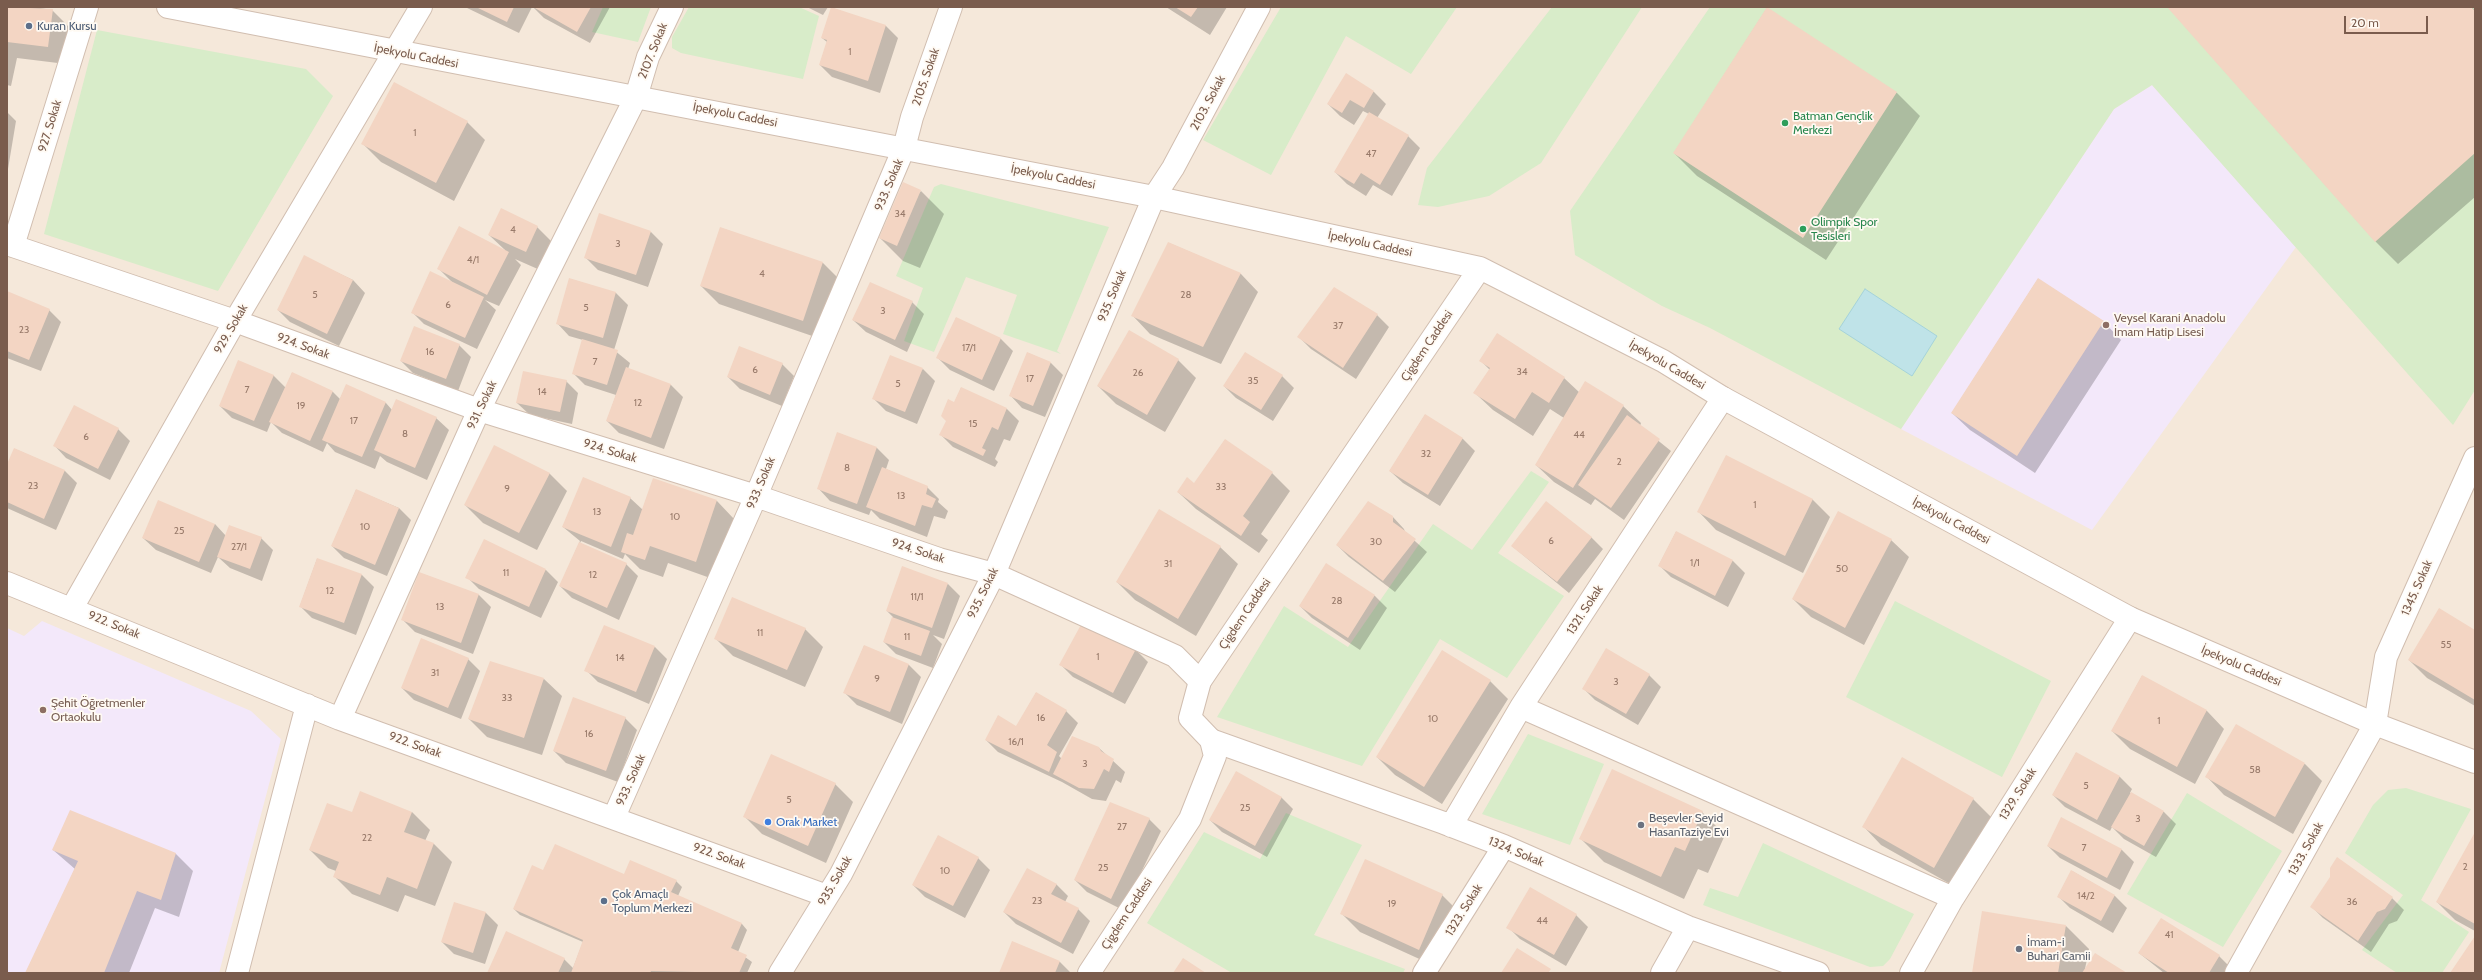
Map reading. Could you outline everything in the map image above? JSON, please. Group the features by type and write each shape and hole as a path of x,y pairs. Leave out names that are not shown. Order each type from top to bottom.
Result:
{"street":[{"name":"927. Sokak","path":"10,244 87,7"},
{"name":"İpekyolu Caddesi","path":"168,7 1154,197 1480,268 1663,361 1724,398 2130,618 2376,724 2475,762"},
{"name":"929. Sokak","path":"72,608 235,321 393,51 421,7"},
{"name":"2107. Sokak","path":"636,96 648,57 672,7"},
{"name":"2105. Sokak","path":"904,148 912,117 951,7"},
{"name":"2103. Sokak","path":"1154,197 1172,168 1259,7"},
{"name":"931. Sokak","path":"340,718 479,410 636,96"},
{"name":"933. Sokak","path":"614,817 756,496 904,148"},
{"name":"935. Sokak","path":"780,973 841,874 994,574 1154,197"},
{"name":"924. Sokak","path":"10,244 235,321 479,410 756,496 939,559 994,574 1175,656 1200,681"},
{"name":"Çigdem Caddesi","path":"1089,973 1190,819 1215,756 1211,740 1190,718 1200,681 1480,268"},
{"name":"1321. Sokak","path":"1451,826 1521,707 1724,398"},
{"name":"1345. Sokak","path":"2376,724 2386,657 2475,458"},
{"name":"922. Sokak","path":"7,583 72,608 340,718 827,896"},
{"name":"1329. Sokak","path":"1911,973 1952,898 2130,618"},
{"path":"237,973 307,705"},
{"path":"1521,707 1952,898"},
{"name":"1333. Sokak","path":"2236,973 2376,724"},
{"name":"1324. Sokak","path":"1211,740 1504,846 1688,927 1814,972"},
{"name":"1323. Sokak","path":"1424,973 1504,846"},
{"path":"1662,973 1688,927"}],"shaded area":[{"path":"7,7 2475,7 2475,973 7,973"},
{"name":"Veysel Karani Anadolu İmam Hatip Lisesi","path":"2152,85 2296,247 2092,530 1901,429 2114,109"},
{"path":"42,621 251,711 281,739 219,973 7,973 7,628 24,636"}],"green space":[{"path":"603,7 651,7 638,42 592,32"},
{"path":"689,7 799,7 819,16 803,79 681,53 672,48 672,37"},
{"path":"1281,7 1457,7 1411,74 1346,36 1271,175 1203,140"},
{"path":"1552,7 1642,7 1541,163 1489,196 1438,207 1418,205 1427,168"},
{"name":"Olimpik Spor Tesisleri","path":"1710,7 2475,7 2475,390 2453,425 2152,85 2114,109 1901,429 1710,328 1662,306 1575,255 1570,211"},
{"path":"97,30 306,69 333,96 218,291 44,234"},
{"path":"941,184 1109,227 1057,351 1061,354 1003,334 1017,295 966,277 934,352 904,341 923,288 896,276 934,187"},
{"path":"1531,471 1549,482 1498,553 1564,596 1507,678 1440,639 1362,766 1217,717 1284,606 1348,647 1433,524 1472,550"},
{"path":"1895,601 2051,681 2002,777 1846,697"},
{"path":"1528,734 1604,764 1570,845 1482,814"},
{"path":"2406,788 2471,809 2421,900 2469,932 2442,973 2397,973 2362,950 2403,895 2345,853 2373,805 2388,790"},
{"path":"2187,793 2282,851 2223,947 2127,894"},
{"path":"1286,813 1362,845 1314,935 1405,969 1403,973 1232,973 1147,923 1204,832 1260,859"},
{"path":"1763,843 1914,914 1890,959 1883,966 1870,967 1703,905 1710,888 1738,897"}],"water":[{"path":"1865,289 1937,336 1912,376 1839,329"}],"building":[{"name":"Kuran Kursu","path":"7,7 53,9 48,47 7,42"},
{"path":"476,7 514,7 507,22"},
{"path":"533,7 591,7 577,32"},
{"path":"831,7 886,25 868,81 819,65 827,40 821,38"},
{"path":"1175,7 1198,7 1191,17"},
{"name":"Batman Gençlik Merkezi","path":"1767,7 1897,92 1803,238 1673,153"},
{"path":"2167,7 2471,7 2475,11 2475,153 2375,242"},
{"path":"1346,73 1374,91 1364,108 1350,100 1342,113 1327,104"},
{"path":"394,82 468,121 436,183 361,144"},
{"path":"1369,112 1409,135 1380,185 1361,173 1354,184 1334,172"},
{"path":"903,182 921,190 897,246 879,238"},
{"path":"501,208 538,226 526,252 488,235"},
{"path":"599,213 651,231 636,275 584,258"},
{"path":"459,226 509,252 487,295 437,269"},
{"path":"720,227 823,262 803,321 700,286"},
{"path":"1168,242 1241,273 1203,347 1131,316"},
{"path":"304,255 353,280 327,334 277,310"},
{"path":"430,271 484,297 465,338 411,313"},
{"path":"569,278 616,292 603,338 556,324"},
{"path":"2038,278 2104,321 2017,456 1951,413"},
{"path":"870,282 913,301 895,340 852,320"},
{"path":"1334,287 1378,314 1343,368 1297,337"},
{"path":"7,291 50,309 29,360 7,351"},
{"path":"956,317 1001,338 982,380 936,358"},
{"path":"414,326 460,344 446,379 400,361"},
{"path":"1129,330 1179,359 1147,415 1097,386"},
{"path":"1497,333 1565,377 1549,403 1532,392 1515,419 1473,393 1490,368 1479,361"},
{"path":"582,339 618,350 607,385 572,374"},
{"path":"739,346 783,363 770,395 727,377"},
{"path":"1027,352 1051,362 1033,406 1009,396"},
{"path":"1245,352 1283,375 1261,410 1223,386"},
{"path":"890,355 923,368 905,412 872,399"},
{"path":"238,360 274,375 254,421 219,406"},
{"path":"626,367 671,384 651,438 606,421"},
{"path":"523,371 567,380 560,412 516,403"},
{"path":"292,372 333,391 310,441 269,422"},
{"path":"1585,381 1624,405 1573,488 1535,465"},
{"path":"346,384 386,402 362,457 322,440"},
{"path":"961,387 1007,408 998,430 992,427 982,448 986,450 983,456 939,435 946,421 941,416 948,399 954,402"},
{"path":"396,399 437,417 415,468 374,450"},
{"path":"74,405 119,428 98,469 53,446"},
{"path":"1425,414 1463,438 1428,495 1389,471"},
{"path":"1627,415 1660,439 1611,508 1578,485"},
{"path":"837,432 877,447 857,504 817,489"},
{"path":"1225,439 1273,472 1243,516 1250,522 1241,536 1177,492 1187,477 1194,483"},
{"path":"494,445 550,473 519,533 464,505"},
{"path":"14,448 65,470 44,519 7,502 7,464"},
{"path":"1726,455 1813,499 1785,556 1697,512"},
{"path":"882,467 928,486 926,494 936,499 932,508 922,505 915,526 866,507"},
{"path":"583,477 631,497 611,547 562,527"},
{"path":"653,478 717,500 696,562 650,546 645,560 621,552 627,533 633,535"},
{"path":"356,489 399,508 375,565 331,546"},
{"path":"158,500 215,524 199,562 142,538"},
{"path":"1368,501 1393,516 1393,522 1416,539 1383,581 1336,545"},
{"path":"1546,501 1592,537 1557,582 1511,546"},
{"path":"1159,509 1221,546 1178,619 1116,582"},
{"path":"1838,511 1892,539 1845,628 1792,599"},
{"path":"229,525 262,537 250,569 217,557"},
{"path":"1676,531 1733,560 1715,596 1658,566"},
{"path":"484,539 546,569 529,607 465,578"},
{"path":"579,542 627,563 607,608 559,586"},
{"path":"317,558 362,574 344,623 299,607"},
{"path":"1326,563 1375,595 1348,638 1299,606"},
{"path":"902,566 948,583 932,628 886,611"},
{"path":"419,572 479,594 461,643 401,620"},
{"path":"732,597 806,628 787,670 714,639"},
{"path":"2439,608 2475,630 2475,700 2408,660"},
{"path":"892,617 930,631 921,656 883,642"},
{"path":"1083,621 1136,649 1113,693 1059,665"},
{"path":"604,625 655,646 636,692 584,671"},
{"path":"421,638 469,658 448,708 401,688"},
{"path":"864,645 909,664 890,712 843,693"},
{"path":"1606,648 1650,674 1626,714 1582,689"},
{"path":"1442,650 1491,680 1424,787 1376,757"},
{"path":"490,661 544,678 524,738 468,719"},
{"path":"2142,675 2207,710 2177,767 2111,731"},
{"path":"1036,692 1067,710 1047,745 1057,752 1049,772 985,740 998,715 1016,726"},
{"path":"573,697 626,717 606,771 553,751"},
{"path":"2236,724 2305,763 2275,817 2205,777"},
{"path":"1072,736 1099,747 1101,751 1114,759 1109,772 1104,769 1094,789 1079,788 1053,774"},
{"path":"2076,752 2120,776 2097,820 2052,795"},
{"path":"771,754 836,783 808,846 743,817"},
{"path":"1902,757 1974,798 1934,868 1862,827"},
{"name":"Beşevler Seyid HasanTaziye Evi","path":"1612,769 1703,811 1685,851 1675,847 1661,877 1579,839"},
{"path":"1236,771 1282,797 1255,846 1209,820"},
{"path":"360,791 412,812 404,832 434,843 417,889 387,877 380,895 333,877 339,862 309,850 327,803 352,812"},
{"path":"2131,792 2164,811 2144,846 2111,827"},
{"path":"1110,802 1150,818 1111,899 1074,880"},
{"path":"70,810 176,853 161,900 137,891 104,973 25,973 78,861 52,850"},
{"path":"2061,817 2122,849 2107,878 2047,846"},
{"path":"2475,832 2475,924 2436,902"},
{"path":"938,835 979,857 953,906 912,885"},
{"name":"Çok Amaçlı Toplum Merkezi","path":"555,844 624,874 630,860 677,880 671,892 742,923 731,948 747,955 739,973 651,971 650,973 571,973 583,940 513,909 532,865 543,870"},
{"path":"2337,857 2393,897 2385,909 2377,912 2358,941 2310,907 2330,877 2330,868"},
{"path":"1365,859 1443,894 1419,950 1340,914"},
{"path":"1027,868 1057,884 1051,894 1079,908 1061,943 1003,912"},
{"path":"2071,870 2115,895 2101,921 2057,897"},
{"path":"1530,887 1577,914 1554,955 1506,928"},
{"path":"454,902 486,912 473,953 441,942"},
{"name":"İmam-i Buhari Camii","path":"1982,911 2066,925 2058,973 1972,973"},
{"path":"2161,918 2220,955 2209,973 2169,973 2138,953"},
{"path":"506,931 565,958 558,973 487,973"},
{"path":"2475,936 2475,973 2450,973"},
{"path":"1012,941 1060,961 1055,973 999,973"},
{"path":"1517,948 1551,969 1548,973 1501,973"},
{"path":"2095,953 2127,973 2082,973"},
{"path":"1183,958 1206,973 1173,973"}],"place":[{"name":"Kuran Kursu","path":"29,26"},
{"name":"Batman Gençlik Merkezi","path":"1785,123"},
{"name":"Olimpik Spor Tesisleri","path":"1803,229"},
{"name":"Veysel Karani Anadolu İmam Hatip Lisesi","path":"2106,325"},
{"name":"Şehit Öğretmenler Ortaokulu","path":"43,710"},
{"name":"Orak Market","path":"768,822"},
{"name":"Beşevler Seyid HasanTaziye Evi","path":"1641,825"},
{"name":"Çok Amaçlı Toplum Merkezi","path":"604,901"},
{"name":"İmam-i Buhari Camii","path":"2019,949"}]}
